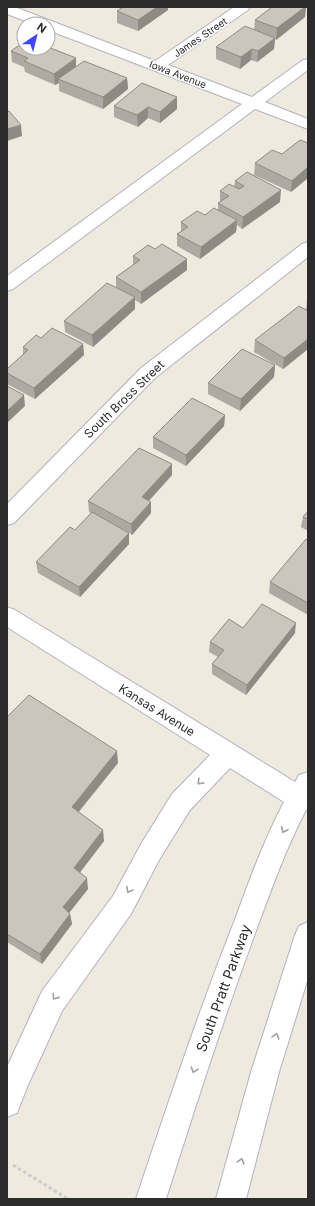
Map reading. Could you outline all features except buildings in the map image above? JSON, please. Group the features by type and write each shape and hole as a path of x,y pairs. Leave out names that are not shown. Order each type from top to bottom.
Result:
{"street":[{"name":"James Street","path":"157,66 243,7"},
{"name":"Iowa Avenue","path":"7,9 26,16"},
{"name":"Iowa Avenue","path":"56,27 308,124"},
{"path":"7,285 308,63"},
{"name":"South Bross Street","path":"7,517 148,373 308,248"},
{"name":"Kansas Avenue","path":"7,616 227,754 305,794"},
{"path":"7,1103 15,1081 52,1001 122,905 150,852 181,802 227,754"},
{"name":"South Pratt Parkway","path":"151,1199 220,990 270,861 305,794"},
{"path":"231,1199 265,1072 308,935"}],"path":[{"path":"13,1165 68,1199"}]}
